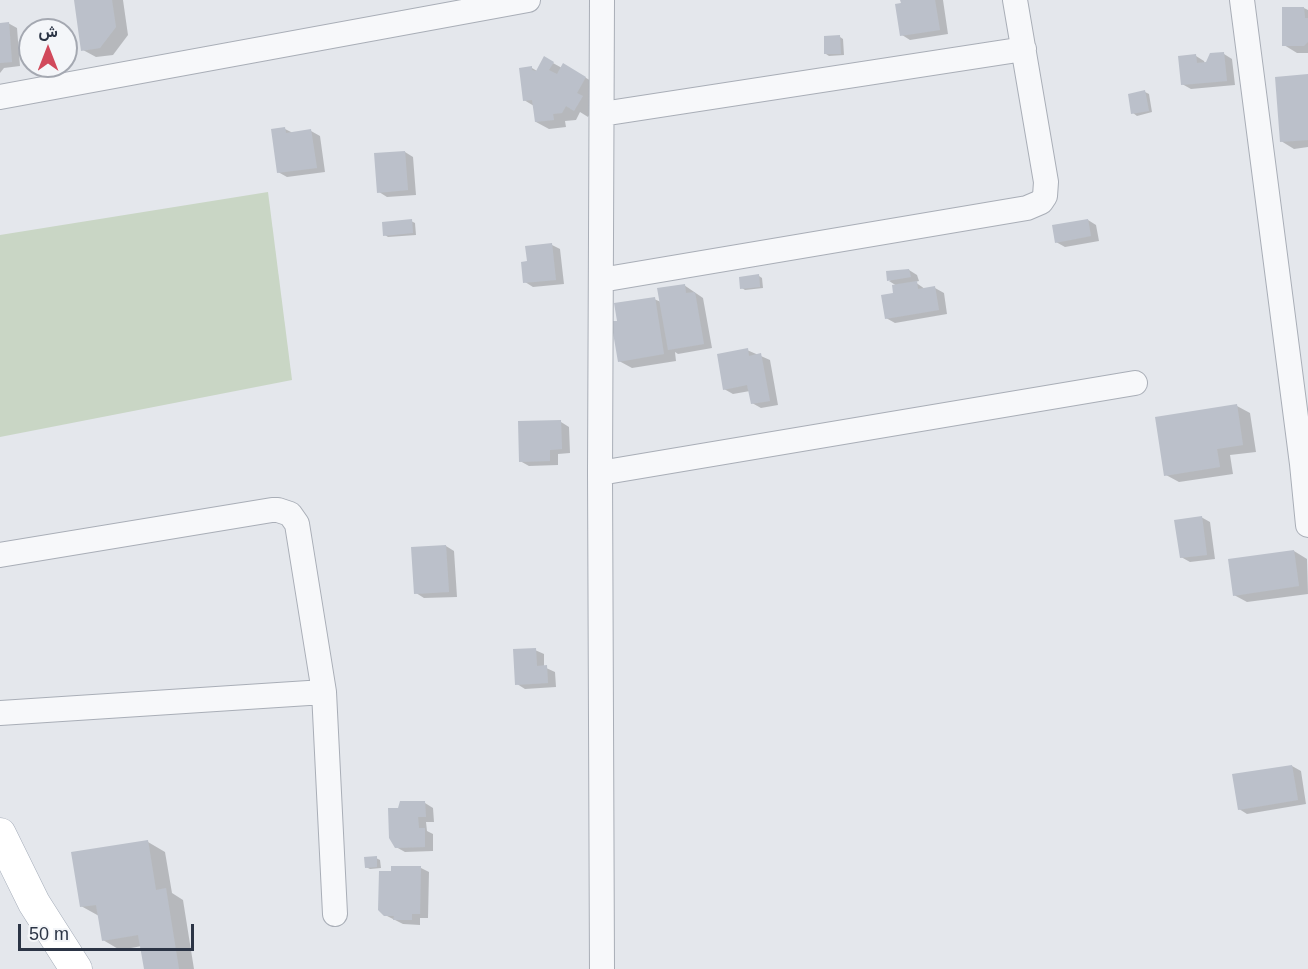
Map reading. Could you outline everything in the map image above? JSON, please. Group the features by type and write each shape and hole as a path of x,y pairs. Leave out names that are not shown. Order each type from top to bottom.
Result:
{"main road":[{"path":"1,836 34,903 76,969"}],"street":[{"path":"0,97 528,0"},
{"path":"602,0 600,473 602,969"},
{"path":"601,279 1034,206 1041,202 1047,189 1016,0"},
{"path":"1242,0 1308,515"},
{"path":"602,114 1024,49"},
{"path":"600,473 1135,382"},
{"path":"0,555 272,510 284,511 294,519 297,524 324,692 335,914"},
{"path":"0,713 324,692"}],"green space":[{"path":"268,192 292,380 0,437 0,235"}],"building":[{"path":"74,0 112,0 116,27 100,48 81,51"},
{"path":"900,0 935,0 940,30 900,36 895,4 901,3"},
{"path":"1282,7 1304,7 1305,18 1308,18 1308,42 1304,46 1282,46"},
{"path":"9,22 12,62 0,63 0,23"},
{"path":"840,35 841,54 824,54 824,36"},
{"path":"1224,52 1227,81 1181,85 1178,56 1196,54 1197,63 1206,62 1210,53"},
{"path":"544,56 554,62 549,70 557,74 563,63 586,77 577,93 583,96 574,111 566,106 562,113 553,114 554,120 535,122 532,100 523,101 519,68 532,66 532,70 536,71"},
{"path":"1308,74 1308,140 1280,142 1275,77"},
{"path":"1145,90 1149,111 1131,114 1128,94"},
{"path":"285,127 286,133 311,129 317,168 277,173 271,129"},
{"path":"405,151 408,190 377,193 374,153"},
{"path":"412,219 413,233 383,236 382,222"},
{"path":"1088,219 1091,236 1055,243 1052,225"},
{"path":"552,243 556,280 523,283 521,262 527,261 525,246"},
{"path":"909,269 911,277 887,281 886,271"},
{"path":"759,274 760,287 740,289 739,277"},
{"path":"917,281 918,289 935,286 939,310 885,319 881,295 893,293 892,285"},
{"path":"685,284 686,293 695,292 704,344 668,350 657,288"},
{"path":"655,297 664,354 618,362 611,321 617,321 614,303"},
{"path":"748,348 749,356 761,353 770,401 751,404 747,385 723,390 717,354"},
{"path":"1237,404 1243,445 1217,449 1220,467 1164,476 1155,417"},
{"path":"561,420 562,449 550,450 550,461 519,462 518,421"},
{"path":"1202,516 1207,555 1180,558 1174,520"},
{"path":"446,545 449,592 414,594 411,547"},
{"path":"1294,550 1299,586 1233,596 1228,559"},
{"path":"536,648 537,666 547,665 548,683 515,685 513,649"},
{"path":"1292,765 1298,800 1238,810 1232,774"},
{"path":"400,801 425,801 426,817 418,817 419,828 425,828 425,847 395,848 389,838 388,808 398,808"},
{"path":"148,840 156,890 166,888 179,969 144,969 138,935 102,941 96,905 80,907 71,852"},
{"path":"377,856 377,867 365,868 364,857"},
{"path":"391,866 421,866 420,914 412,914 412,920 393,920 394,916 384,916 378,910 379,871 391,871"}]}
